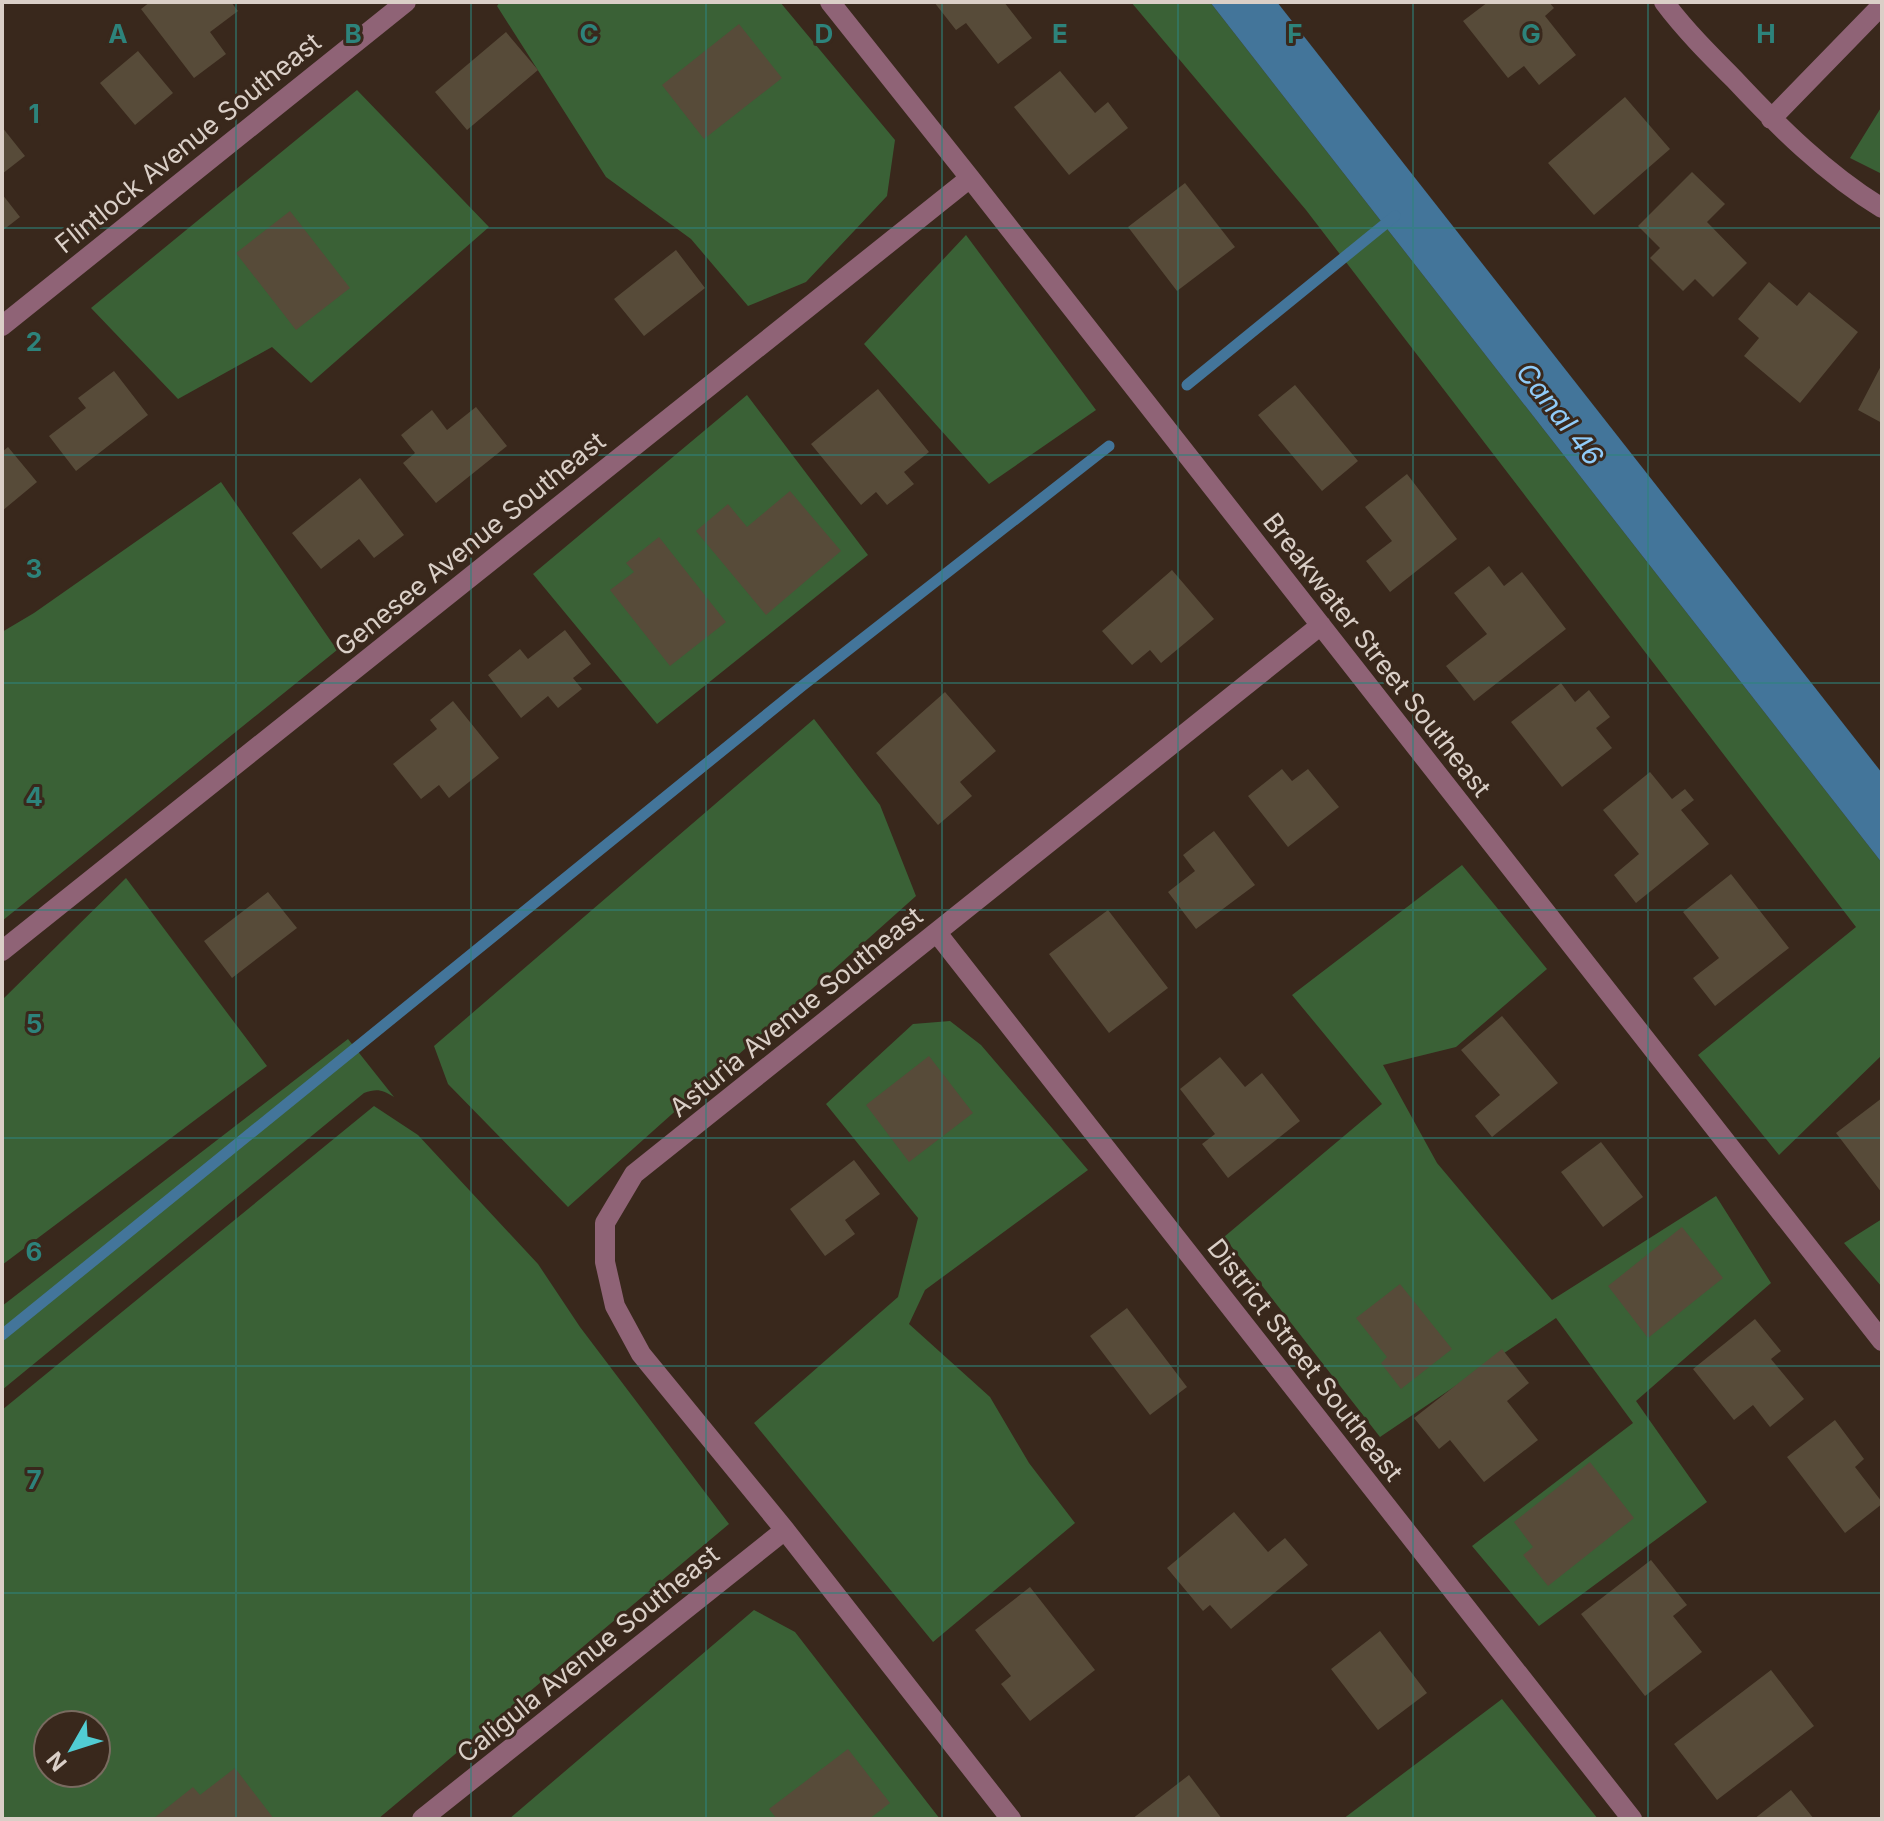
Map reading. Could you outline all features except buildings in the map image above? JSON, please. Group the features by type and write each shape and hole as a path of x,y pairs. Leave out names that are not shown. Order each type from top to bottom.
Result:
{"street":[{"name":"Flintlock Avenue Southeast","path":"2,326 406,2"},
{"name":"Breakwater Street Southeast","path":"830,2 1882,1341"},
{"path":"1664,2 1681,25 1771,119 1853,190 1882,208"},
{"path":"1771,119 1882,5"},
{"name":"Genesee Avenue Southeast","path":"2,951 970,178"},
{"name":"Asturia Avenue Southeast","path":"1011,1819 785,1530 641,1354 615,1306 605,1262 605,1223 634,1174 1321,625"},
{"name":"District Street Southeast","path":"937,933 1632,1819"},
{"name":"Caligula Avenue Southeast","path":"422,1819 785,1530"}],"green space":[{"path":"500,2 780,2 895,140 887,196 806,282 748,306 691,239 606,177 497,6"},
{"path":"1131,2 1210,2 1882,863 1882,1055 1779,1155 1698,1055 1856,927 1306,210"},
{"path":"357,90 489,227 311,383 272,347 178,399 91,308"},
{"path":"1882,106 1882,174 1850,158"},
{"path":"966,235 1096,410 989,484 864,344"},
{"path":"747,395 868,555 657,724 533,574"},
{"path":"221,482 337,650 2,921 2,632 34,613"},
{"path":"814,719 880,805 916,896 568,1207 448,1084 434,1046"},
{"path":"1462,865 1547,969 1456,1047 1383,1065 1437,1163 1552,1300 1716,1196 1771,1283 1636,1401 1707,1502 1539,1626 1472,1546 1633,1423 1556,1318 1380,1437 1224,1237 1382,1104 1292,995"},
{"path":"126,878 267,1066 2,1265 2,1000"},
{"path":"950,1021 981,1045 1088,1170 925,1290 909,1324 990,1397 1029,1463 1075,1523 933,1642 754,1423 898,1297 918,1218 826,1104 913,1024"},
{"path":"348,1039 394,1097 380,1090 364,1093 2,1390 2,1306"},
{"path":"374,1106 418,1135 538,1264 580,1327 729,1524 378,1819 2,1819 2,1410"},
{"path":"1882,1219 1882,1287 1844,1243"},
{"path":"754,1610 795,1632 940,1819 509,1819"},
{"path":"1502,1699 1598,1819 1343,1819"}],"water":[{"name":"Canal 46","path":"1210,2 1277,2 1882,773 1882,863"}],"waterway":[{"path":"1187,385 1395,216"},
{"path":"2,1335 802,686 1109,446"}]}
